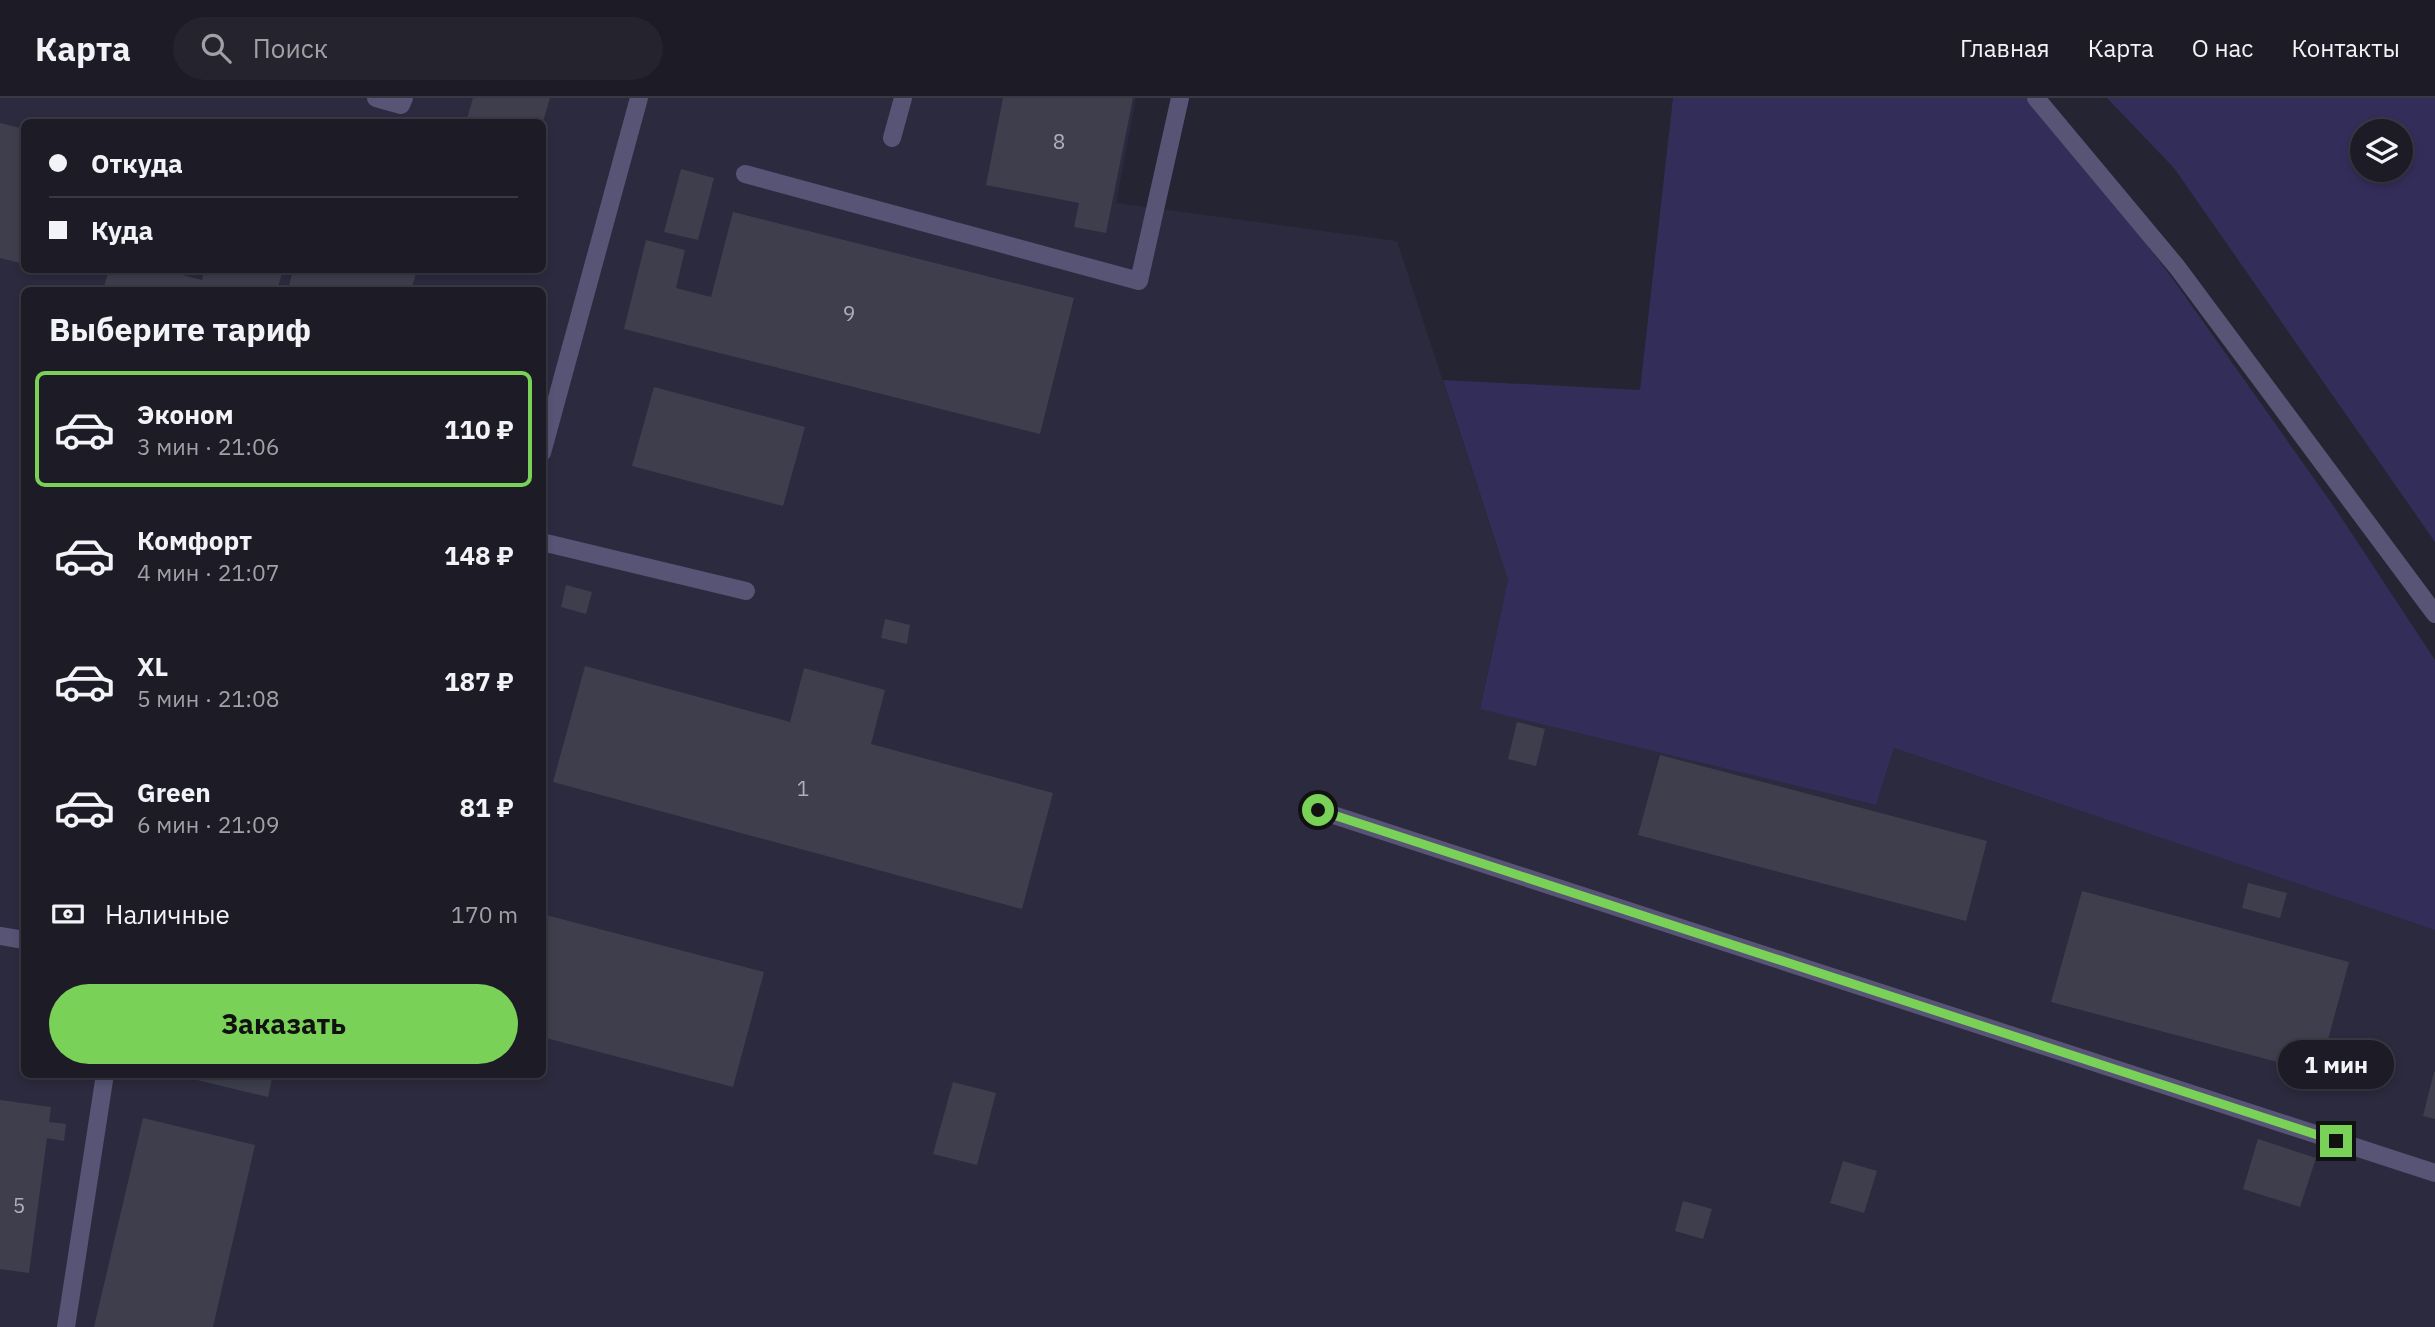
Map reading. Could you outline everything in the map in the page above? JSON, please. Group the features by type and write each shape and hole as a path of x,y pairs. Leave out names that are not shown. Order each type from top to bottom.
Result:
{"street":[{"path":"376,98 401,106 404,98"},
{"path":"546,438 639,98"},
{"path":"892,138 903,98"},
{"path":"745,174 1139,281 1180,98"},
{"path":"2036,98 2177,267 2435,614"},
{"path":"546,542 746,591"},
{"path":"1318,810 2435,1173"},
{"path":"0,936 21,940"},
{"path":"66,1327 104,1078"}],"shaded area":[{"path":"0,98 1136,98 1116,203 1397,241 1508,580 1480,708 1876,805 1894,748 2435,930 2435,1327 0,1327"},
{"path":"1673,98 2030,98 2061,129 2175,282 2337,511 2435,660 2435,930 1894,748 1876,805 1480,709 1508,580 1443,380 1640,390"},
{"path":"2107,98 2435,98 2435,542 2174,168"}],"building":[{"path":"473,98 550,98 544,119 467,119"},
{"path":"1003,98 1133,98 1106,233 1074,227 1079,203 986,185"},
{"path":"0,123 21,128 21,263 0,258"},
{"path":"681,169 714,178 698,240 664,232"},
{"path":"733,212 1074,298 1040,434 624,329 646,240 685,250 676,288 711,297"},
{"path":"108,273 175,273 202,280 203,273 282,273 278,287 104,287"},
{"path":"292,273 416,273 412,287 289,287"},
{"path":"654,387 805,427 783,506 632,466"},
{"path":"566,585 592,592 586,614 561,607"},
{"path":"885,619 910,625 907,644 881,638"},
{"path":"585,666 790,722 804,668 885,690 871,744 1053,793 1022,909 553,782"},
{"path":"1517,722 1545,729 1536,766 1508,759"},
{"path":"1660,755 1987,841 1966,921 1638,835"},
{"path":"2248,883 2287,893 2280,918 2242,908"},
{"path":"2082,891 2349,962 2319,1073 2051,1002"},
{"path":"546,915 764,972 733,1087 546,1038"},
{"path":"2435,1072 2435,1119 2423,1116"},
{"path":"189,1078 272,1078 268,1097"},
{"path":"953,1082 996,1093 977,1165 933,1154"},
{"path":"0,1100 51,1107 49,1122 66,1124 64,1141 47,1138 29,1273 0,1269"},
{"path":"143,1118 255,1145 213,1327 94,1327"},
{"path":"2258,1139 2316,1158 2300,1207 2243,1189"},
{"path":"1843,1161 1877,1171 1864,1213 1830,1203"},
{"path":"1683,1201 1712,1209 1703,1239 1675,1231"}],"route":[{"path":"1318,810 2336,1141"}]}
